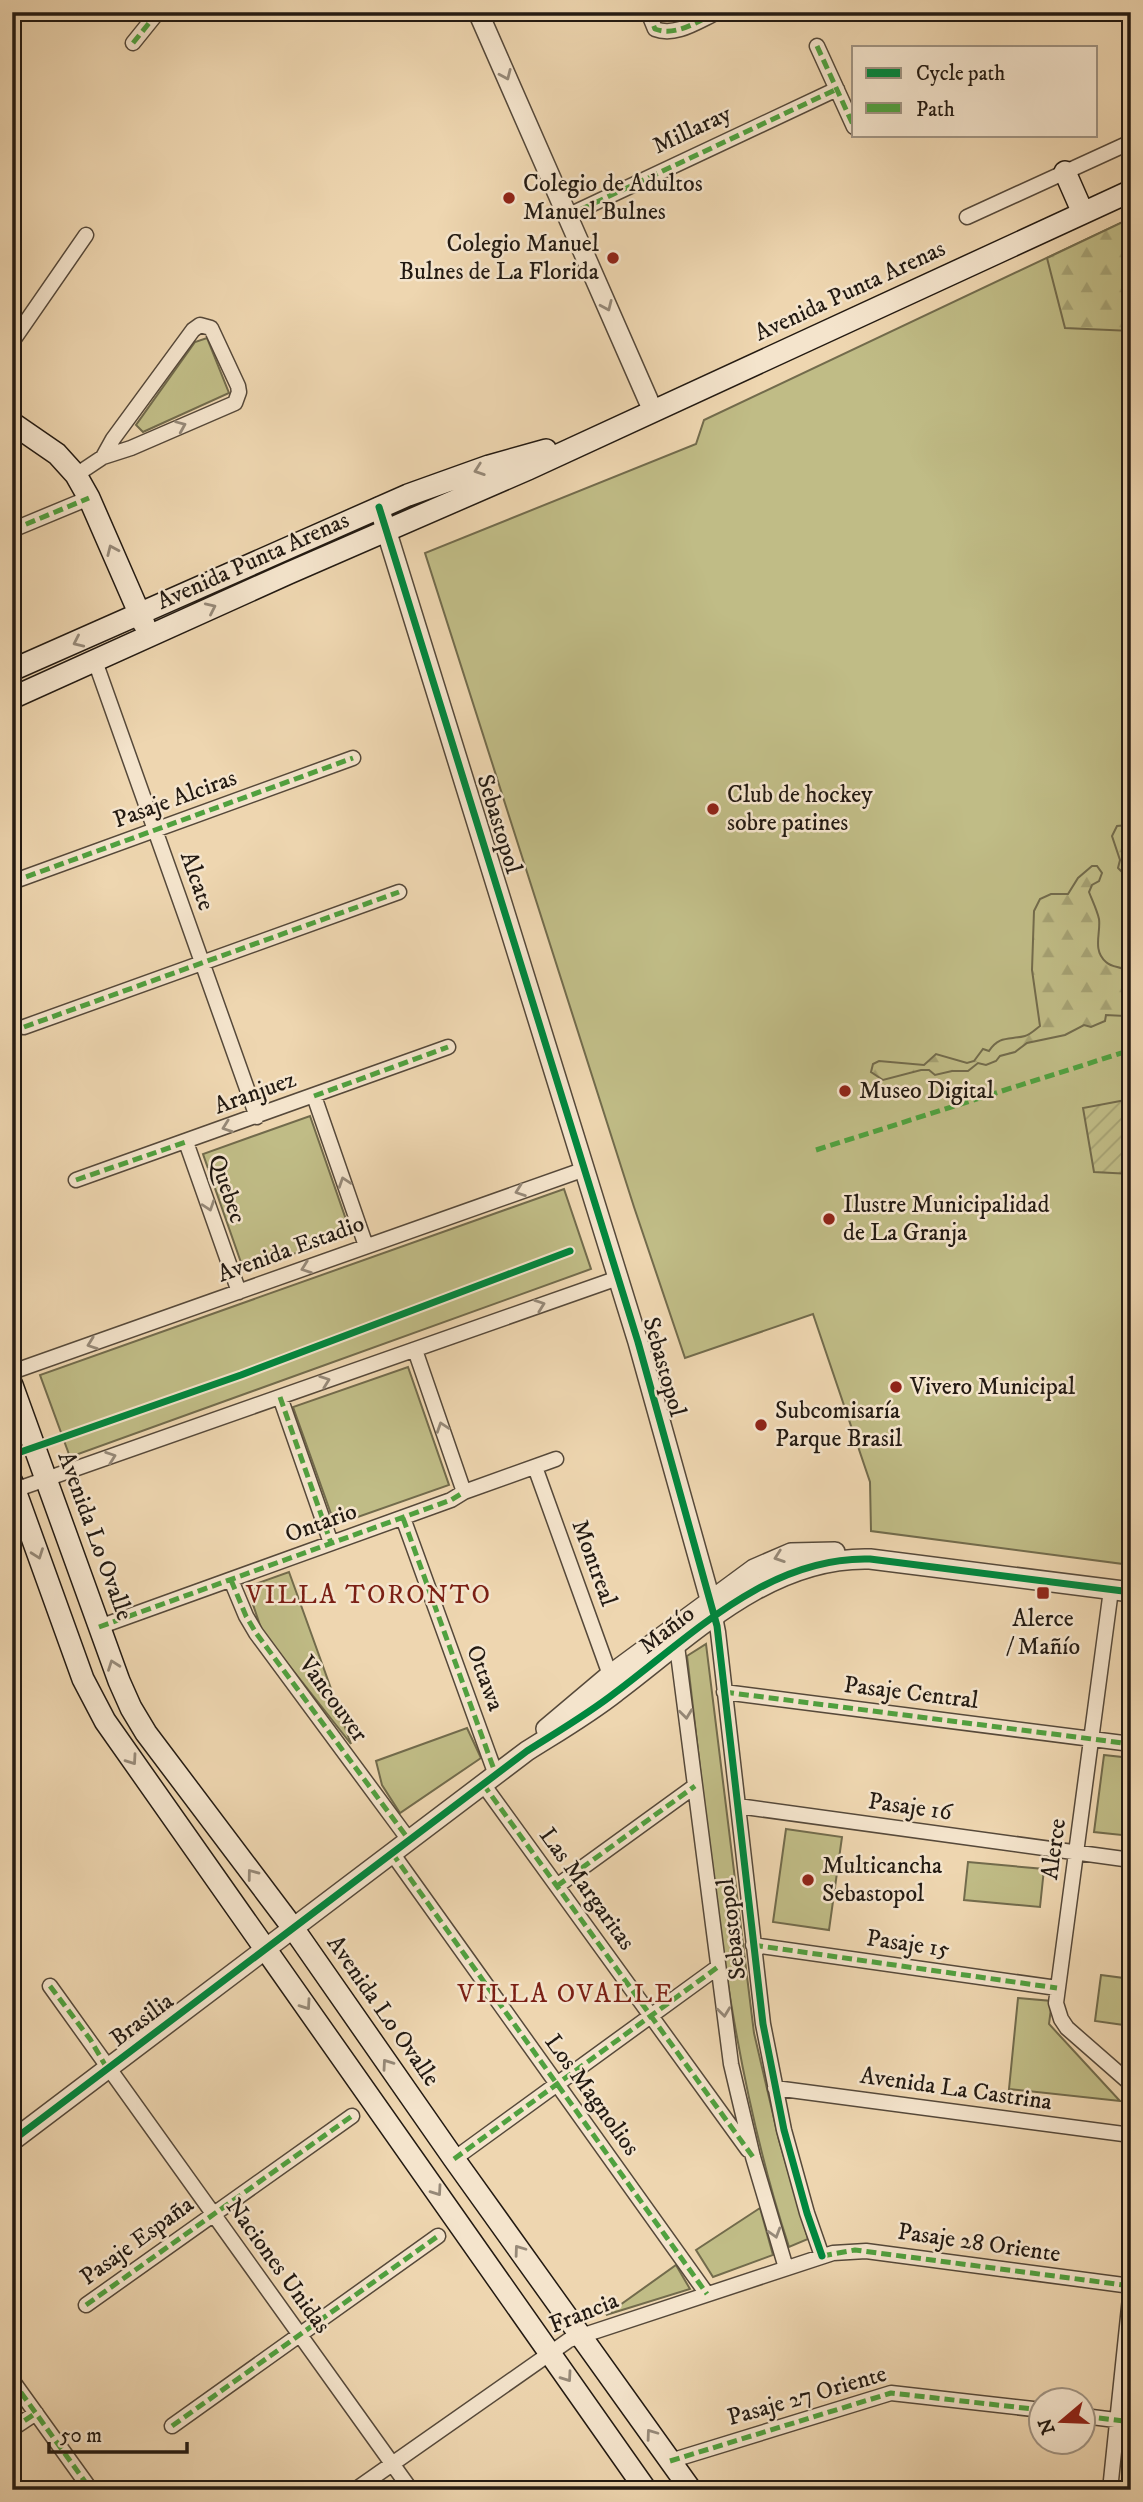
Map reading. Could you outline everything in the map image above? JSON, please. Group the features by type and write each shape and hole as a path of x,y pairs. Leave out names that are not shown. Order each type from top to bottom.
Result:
{"main road":[{"path":"1065,172 1083,213"},
{"name":"Avenida Punta Arenas","path":"12,698 593,440 1131,191"},
{"path":"12,422 57,454 76,475 89,498 149,636"},
{"name":"Avenida Punta Arenas","path":"12,670 379,507 489,466 532,453 593,440"},
{"name":"Avenida Lo Ovalle","path":"12,1385 118,1681 138,1721 293,1928 454,2159 691,2490"},
{"path":"13,1488 75,1656 94,1701 118,1740 646,2490"}],"street":[{"path":"133,43 158,12"},
{"path":"478,12 653,411"},
{"path":"648,12 656,29 666,33 718,12"},
{"path":"817,46 852,123"},
{"name":"Millaray","path":"567,216 837,89"},
{"name":"Avenida Punta Arenas","path":"967,217 1131,142"},
{"path":"12,342 86,235"},
{"path":"76,475 103,457 235,403 238,386 211,328 200,325 193,330 113,439 103,457"},
{"path":"12,530 89,498"},
{"name":"Sebastopol","path":"379,507 642,1355 712,1609 753,1945 775,2088 795,2172 822,2256"},
{"name":"Alcate","path":"95,661 257,1117"},
{"name":"Pasaje Alciras","path":"12,882 353,758"},
{"path":"24,1027 399,892"},
{"name":"Aranjuez","path":"76,1180 448,1047"},
{"path":"314,1096 366,1246"},
{"name":"Quebec","path":"186,1142 239,1292"},
{"name":"Avenida Estadio","path":"12,1372 585,1168"},
{"path":"13,1488 46,1480 618,1278"},
{"path":"415,1349 464,1492"},
{"path":"280,1397 331,1543"},
{"name":"Ontario","path":"99,1627 403,1518 451,1500 464,1492 556,1459"},
{"name":"Montreal","path":"535,1467 610,1675"},
{"name":"Ottawa","path":"403,1518 490,1779"},
{"name":"Mañío","path":"293,1928 527,1751 592,1710 677,1646 754,1569 791,1553 825,1551 1131,1592"},
{"name":"Vancouver","path":"231,1580 246,1616 257,1633 409,1840"},
{"name":"Alerce","path":"1111,1590 1057,1987 1058,2010 1067,2028 1131,2084"},
{"name":"Mañío","path":"527,1751 548,1726 610,1675 712,1609"},
{"name":"Sebastopol","path":"677,1646 731,2064 753,2157 786,2268"},
{"name":"Pasaje Central","path":"724,1692 1131,1744"},
{"name":"Las Margaritas","path":"490,1779 557,1886 753,2157"},
{"path":"557,1886 695,1786"},
{"name":"Pasaje 16","path":"738,1806 1131,1860"},
{"name":"Los Magnolios","path":"392,1853 707,2294"},
{"name":"Brasilia","path":"12,2141 293,1928"},
{"name":"Pasaje 15","path":"753,1945 1057,1987"},
{"path":"454,2159 718,1967"},
{"name":"Naciones Unidas","path":"50,1986 411,2490"},
{"name":"Avenida La Castrina","path":"775,2088 1131,2135"},
{"name":"Pasaje España","path":"86,2305 352,2116"},
{"path":"172,2426 438,2236"},
{"name":"Pasaje 28 Oriente","path":"822,2256 855,2250 1131,2287"},
{"name":"Francia","path":"355,2490 549,2351 580,2335 822,2256"},
{"path":"1110,2490 1124,2421 1131,2287"},
{"path":"12,2380 91,2490"},
{"name":"Pasaje 27 Oriente","path":"670,2461 891,2393 1028,2409"},
{"path":"12,2429 36,2413"},
{"path":"1098,2418 1124,2421"}],"green space":[{"path":"1131,218 1131,1565 871,1531 870,1482 813,1314 685,1358 634,1207 425,553 696,444 704,420"},
{"path":"1131,218 1131,331 1065,328 1047,258"},
{"path":"207,338 229,393 143,432 136,425 195,342"},
{"path":"1117,826 1131,827 1131,873 1122,872 1118,868 1120,860 1112,836"},
{"path":"1092,866 1097,866 1102,873 1089,892 1099,919 1099,952 1109,964 1131,973 1131,1014 1106,1015 1105,1021 1091,1027 1084,1025 1065,1035 1027,1043 1015,1052 1000,1056 986,1065 978,1063 968,1071 935,1075 929,1070 921,1070 883,1080 871,1072 873,1064 879,1061 924,1065 936,1054 967,1063 974,1061 983,1049 989,1051 1001,1040 1027,1035 1040,1026 1032,970 1034,911 1040,899 1051,894 1068,894 1078,878"},
{"path":"1131,1099 1131,1174 1094,1172 1083,1108"},
{"path":"310,1116 351,1234 244,1271 203,1154"},
{"path":"564,1189 591,1269 70,1457 40,1375"},
{"path":"408,1367 449,1485 335,1525 293,1407"},
{"path":"289,1572 351,1744 262,1631 247,1587"},
{"path":"706,1644 754,2033 779,2140 808,2239 789,2247 750,2102 723,1954 687,1656"},
{"path":"467,1728 481,1758 400,1813 382,1785 376,1761"},
{"path":"1104,1755 1131,1758 1131,1836 1094,1832"},
{"name":"Multicancha Sebastopol","path":"786,1829 842,1837 829,1930 773,1922"},
{"path":"968,1862 1044,1869 1040,1907 964,1900"},
{"path":"1101,1975 1131,1979 1131,2026 1095,2021"},
{"path":"1018,1998 1052,2001 1049,2024 1120,2101 1009,2089"},
{"path":"760,2208 773,2255 713,2277 696,2250"},
{"path":"676,2265 690,2289 606,2315"}],"marked path":[{"path":"133,43 158,12"},
{"path":"648,12 655,29 663,31 679,30 718,12"},
{"path":"817,46 852,123"},
{"path":"567,216 837,89"},
{"path":"12,530 89,498"},
{"path":"12,882 353,758"},
{"path":"24,1027 399,892"},
{"path":"314,1096 448,1047"},
{"path":"816,1150 1131,1050"},
{"path":"76,1180 186,1142"},
{"path":"280,1397 331,1543"},
{"path":"99,1627 451,1500 464,1492"},
{"path":"403,1518 496,1775"},
{"path":"231,1580 256,1633 409,1840"},
{"path":"724,1692 1131,1744"},
{"path":"483,1784 753,2157"},
{"path":"557,1886 695,1786"},
{"path":"392,1853 707,2294"},
{"path":"753,1945 1057,1988"},
{"path":"454,2159 718,1967"},
{"path":"50,1986 90,2039 108,2070"},
{"path":"86,2305 352,2116"},
{"path":"172,2426 438,2236"},
{"path":"822,2256 855,2250 1131,2286"},
{"path":"12,2380 91,2490"},
{"path":"670,2461 891,2393 1028,2408"},
{"path":"12,2429 36,2413"},
{"path":"1098,2418 1131,2422"}],"cycle path":[{"path":"379,507 638,1342 717,1626 763,2024 784,2130 822,2256"},
{"path":"12,1455 241,1375 570,1251"},
{"path":"12,2141 527,1751 605,1700 703,1624 765,1585 798,1570 833,1562 870,1559 1131,1592"}],"place":[{"name":"Colegio de Adultos Manuel Bulnes","path":"509,198"},
{"name":"Colegio Manuel Bulnes de La Florida","path":"613,258"},
{"name":"Club de hockey sobre patines","path":"713,809"},
{"name":"Museo Digital","path":"845,1091"},
{"name":"Ilustre Municipalidad de La Granja","path":"829,1219"},
{"name":"Vivero Municipal","path":"896,1387"},
{"name":"Subcomisaría Parque Brasil","path":"761,1425"},
{"name":"Alerce / Mañío","path":"1043,1593"},
{"name":"Multicancha Sebastopol","path":"808,1880"}],"district":[{"name":"VILLA TORONTO","path":"369,1595"},
{"name":"VILLA OVALLE","path":"566,1994"}]}
